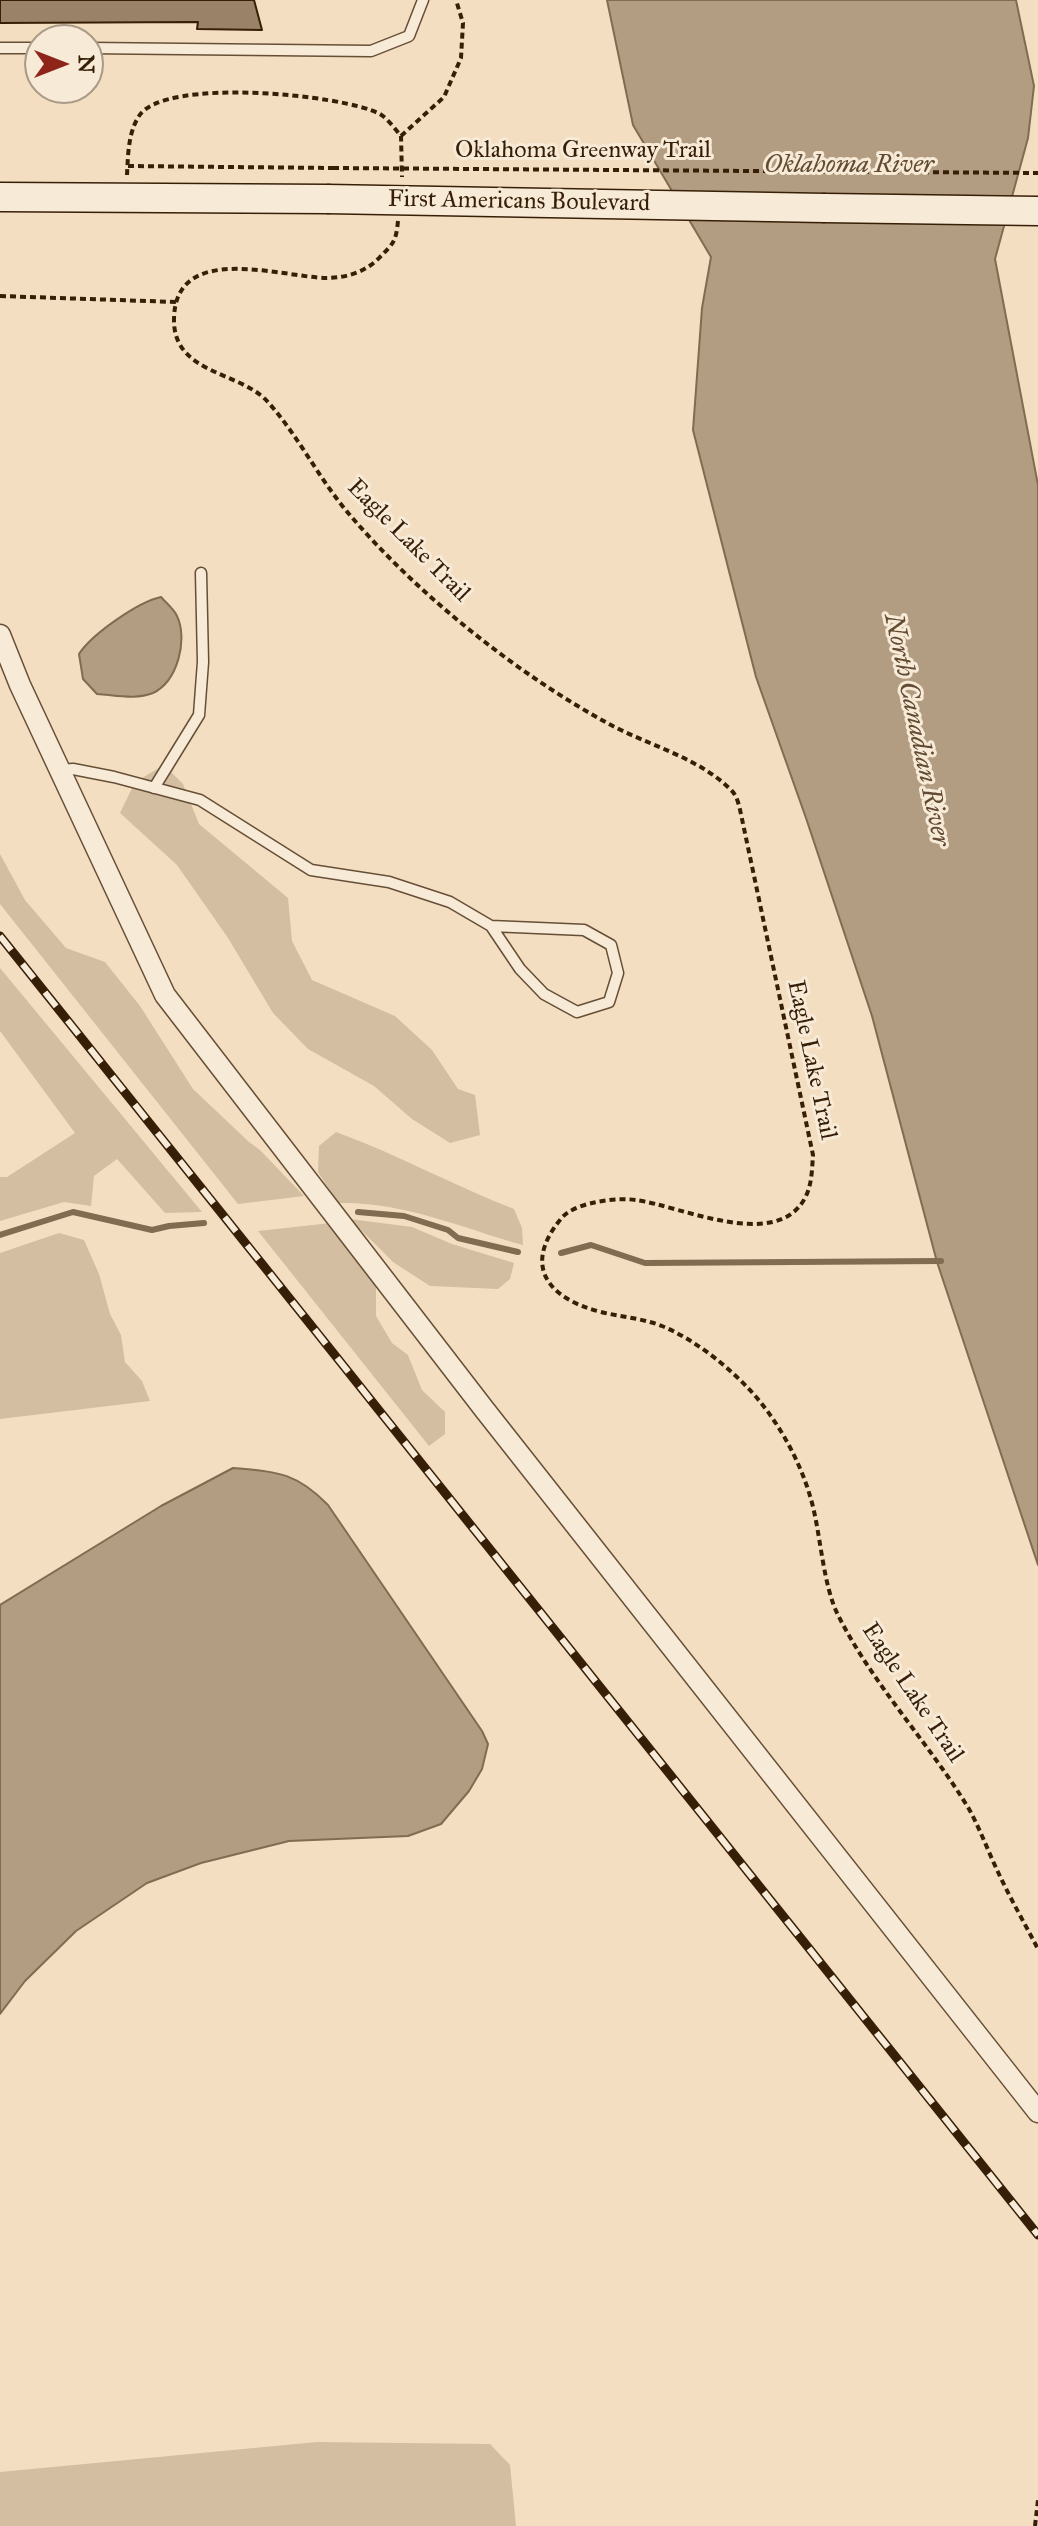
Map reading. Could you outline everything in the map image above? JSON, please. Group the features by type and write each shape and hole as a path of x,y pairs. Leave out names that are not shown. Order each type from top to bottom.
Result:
{"main road":[{"name":"First Americans Boulevard","path":"0,197 327,199 1038,211"}],"street":[{"path":"0,635 20,685 165,995 484,1409 1038,2112"}],"lane":[{"path":"104,48 371,51 409,36 423,0"},
{"path":"0,48 24,48"},
{"path":"154,788 199,715 203,662 201,573"},
{"path":"60,770 73,769 200,800 311,870 389,882 450,902 491,926 520,969 544,994 577,1012 609,1002 618,973 611,945 584,930 491,926"}],"path":[{"name":"Oklahoma Greenway Trail","path":"456,0 463,23 461,58 444,97 401,136 382,115 344,102 310,96 253,92 168,97 139,115 129,144 128,166 1038,173"},
{"path":"0,296 176,302 184,287 208,272 251,268 327,278 352,275 374,264 396,241"},
{"name":"Eagle Lake Trail","path":"176,302 174,330 186,352 208,370 244,384 267,400 349,513 423,589 533,678 612,726 692,762 734,793 813,1155 811,1182 804,1200 776,1222 752,1224 729,1222 635,1200 585,1204 562,1216 551,1232 542,1248 541,1270 557,1293 600,1312 662,1327 687,1340 727,1368 750,1390 779,1429 810,1495 837,1614 867,1664 970,1810 998,1873 1038,1949"},
{"path":"1035,2526 1038,2500"}],"shaded area":[{"path":"164,765 183,784 199,824 288,898 292,941 312,980 395,1016 432,1050 458,1089 475,1095 480,1135 450,1143 412,1119 374,1086 308,1049 273,1013 228,938 177,865 120,813 135,782"},
{"path":"0,854 25,900 66,948 105,962 140,1006 193,1089 260,1150 304,1196 238,1204 0,904"},
{"path":"0,968 202,1212 165,1213 117,1159 94,1176 91,1206 64,1202 0,1221 0,1177 7,1177 75,1133 0,1031"},
{"path":"336,1132 514,1209 522,1228 523,1245 409,1211 338,1203 318,1172 319,1146"},
{"path":"350,1219 412,1227 452,1244 514,1263 510,1279 498,1289 430,1286 393,1262"},
{"path":"331,1223 376,1284 376,1316 392,1343 408,1355 422,1390 445,1412 445,1434 429,1446 258,1231"},
{"path":"59,1233 84,1240 99,1274 110,1314 121,1335 125,1362 142,1381 150,1401 0,1419 0,1253"},
{"path":"317,2442 490,2444 510,2465 516,2526 0,2526 0,2472"}],"water":[{"name":"Oklahoma River","path":"607,0 1016,0 1034,86 1028,138 995,259 1038,485 1038,1565 937,1262 872,1016 756,677 693,430 702,308 711,257 633,125"},
{"path":"161,597 176,613 180,625 181,647 169,679 162,687 146,695 97,694 83,679 79,654 116,620 140,605"},
{"path":"233,1468 285,1476 306,1486 328,1505 482,1731 488,1744 482,1769 469,1791 441,1824 408,1836 289,1841 201,1863 147,1883 76,1931 25,1981 0,2014 0,1605 161,1506"}],"building":[{"path":"0,0 254,0 262,30 197,29 198,22 0,23"}],"waterway":[{"path":"0,1235 73,1212 152,1230 204,1223"},
{"path":"358,1212 404,1216 448,1230 458,1238 518,1252"},
{"path":"561,1253 591,1245 645,1263 941,1261"}],"railway":[{"path":"0,936 1038,2235"}],"water label":[{"name":"North Canadian River","path":"916,730"}]}
